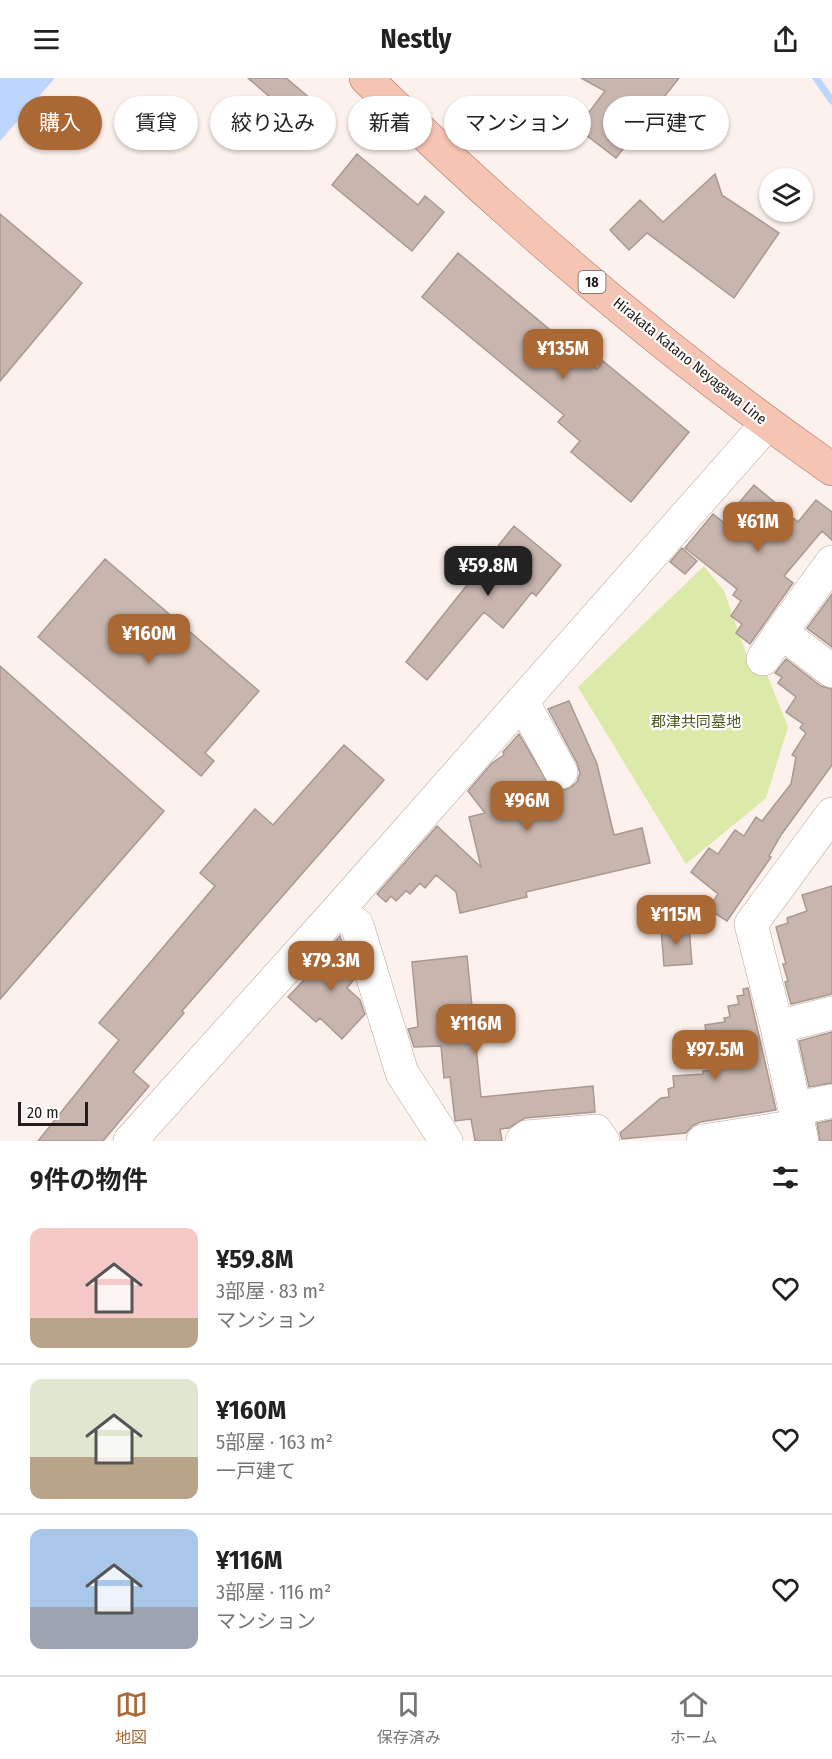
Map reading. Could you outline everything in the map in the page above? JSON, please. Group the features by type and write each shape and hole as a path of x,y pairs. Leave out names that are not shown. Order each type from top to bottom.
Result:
{"main road":[{"name":"Hirakata Katano Neyagawa Line","path":"366,78 447,158 669,348 767,424 832,470"}],"street":[{"path":"130,1141 338,910 767,424"},
{"path":"763,659 832,562"},
{"path":"781,632 832,671"},
{"path":"522,701 561,772"},
{"path":"798,1125 777,1027 751,924 829,830"},
{"path":"338,910 357,925 402,1073 446,1141"},
{"path":"777,1027 832,1013"},
{"path":"703,1141 798,1125 832,1101"},
{"path":"522,1141 527,1137 596,1131 603,1141"}],"green space":[{"name":"郡津共同墓地","path":"704,566 724,591 747,656 766,672 788,727 766,798 686,864 578,687"}],"water":[{"path":"0,78 55,78 39,96 18,96 18,120 0,141"}],"building":[{"path":"248,78 286,78 307,96 269,96"},
{"path":"581,78 679,78 665,96 603,96 603,148 591,139 591,110 605,91"},
{"path":"606,150 622,150 616,158"},
{"path":"357,154 418,205 425,196 444,212 412,251 332,185"},
{"path":"715,174 722,195 759,220 759,222 779,233 734,298 647,233 629,250 610,230 640,200 663,222"},
{"path":"0,214 82,283 0,381"},
{"path":"458,253 597,369 603,361 689,432 631,502 571,452 580,441 558,422 564,415 422,297"},
{"path":"754,485 798,522 816,500 832,512 832,540 822,531 784,576 793,583 750,644 736,633 742,624 731,616 741,601 733,595 737,589 685,548 713,514 723,522"},
{"path":"514,526 561,565 536,596 532,592 503,628 484,612 427,680 406,662"},
{"path":"682,548 697,561 685,574 670,562"},
{"path":"105,559 259,691 205,753 214,761 201,776 38,637"},
{"path":"832,594 832,647 807,628"},
{"path":"786,659 821,686 832,689 832,765 781,835 769,856 771,857 727,921 708,909 718,894 691,872 709,848 718,854 735,830 744,836 756,817 762,821 791,784 796,757 792,755 806,733 800,728 803,724 786,712 796,697 778,683 782,677 775,673"},
{"path":"0,666 164,811 0,999"},
{"path":"569,701 597,764 614,835 642,828 650,863 526,892 527,897 460,913 456,892 436,875 425,888 420,883 410,894 406,891 396,901 391,896 386,902 377,894 437,826 481,867 469,817 485,813 468,791 492,763 504,755 503,752 519,734 551,788 561,791 577,782 580,773 577,763 548,709"},
{"path":"344,745 384,780 182,1011 184,1013 133,1072 149,1086 103,1141 38,1141 119,1040 99,1023 215,886 200,873 255,809 273,825"},
{"path":"832,886 832,994 791,1004 785,982 788,981 783,964 786,964 776,927 788,923 787,918 807,911 802,895"},
{"path":"689,927 692,964 664,966 661,929"},
{"path":"340,936 354,979 347,988 360,1000 365,1014 342,1039 320,1018 316,1022 288,997 321,962 318,960"},
{"path":"467,956 481,1097 593,1086 595,1112 525,1118 509,1128 500,1129 502,1141 475,1141 471,1119 455,1121 450,1077 444,1078 441,1046 414,1047 408,1029 418,1027 412,962"},
{"path":"748,988 776,1110 700,1122 686,1133 622,1139 620,1133 661,1098 669,1097 668,1089 674,1087 673,1076 703,1074 703,1071 711,1070 705,1025 725,1022 724,1018 730,1017 728,1006 739,1004 737,996 744,995 743,989"},
{"path":"832,1032 832,1083 809,1087 799,1041"},
{"path":"832,1120 832,1141 820,1141 817,1123"}],"waterway":[{"path":"816,78 832,101"}]}
